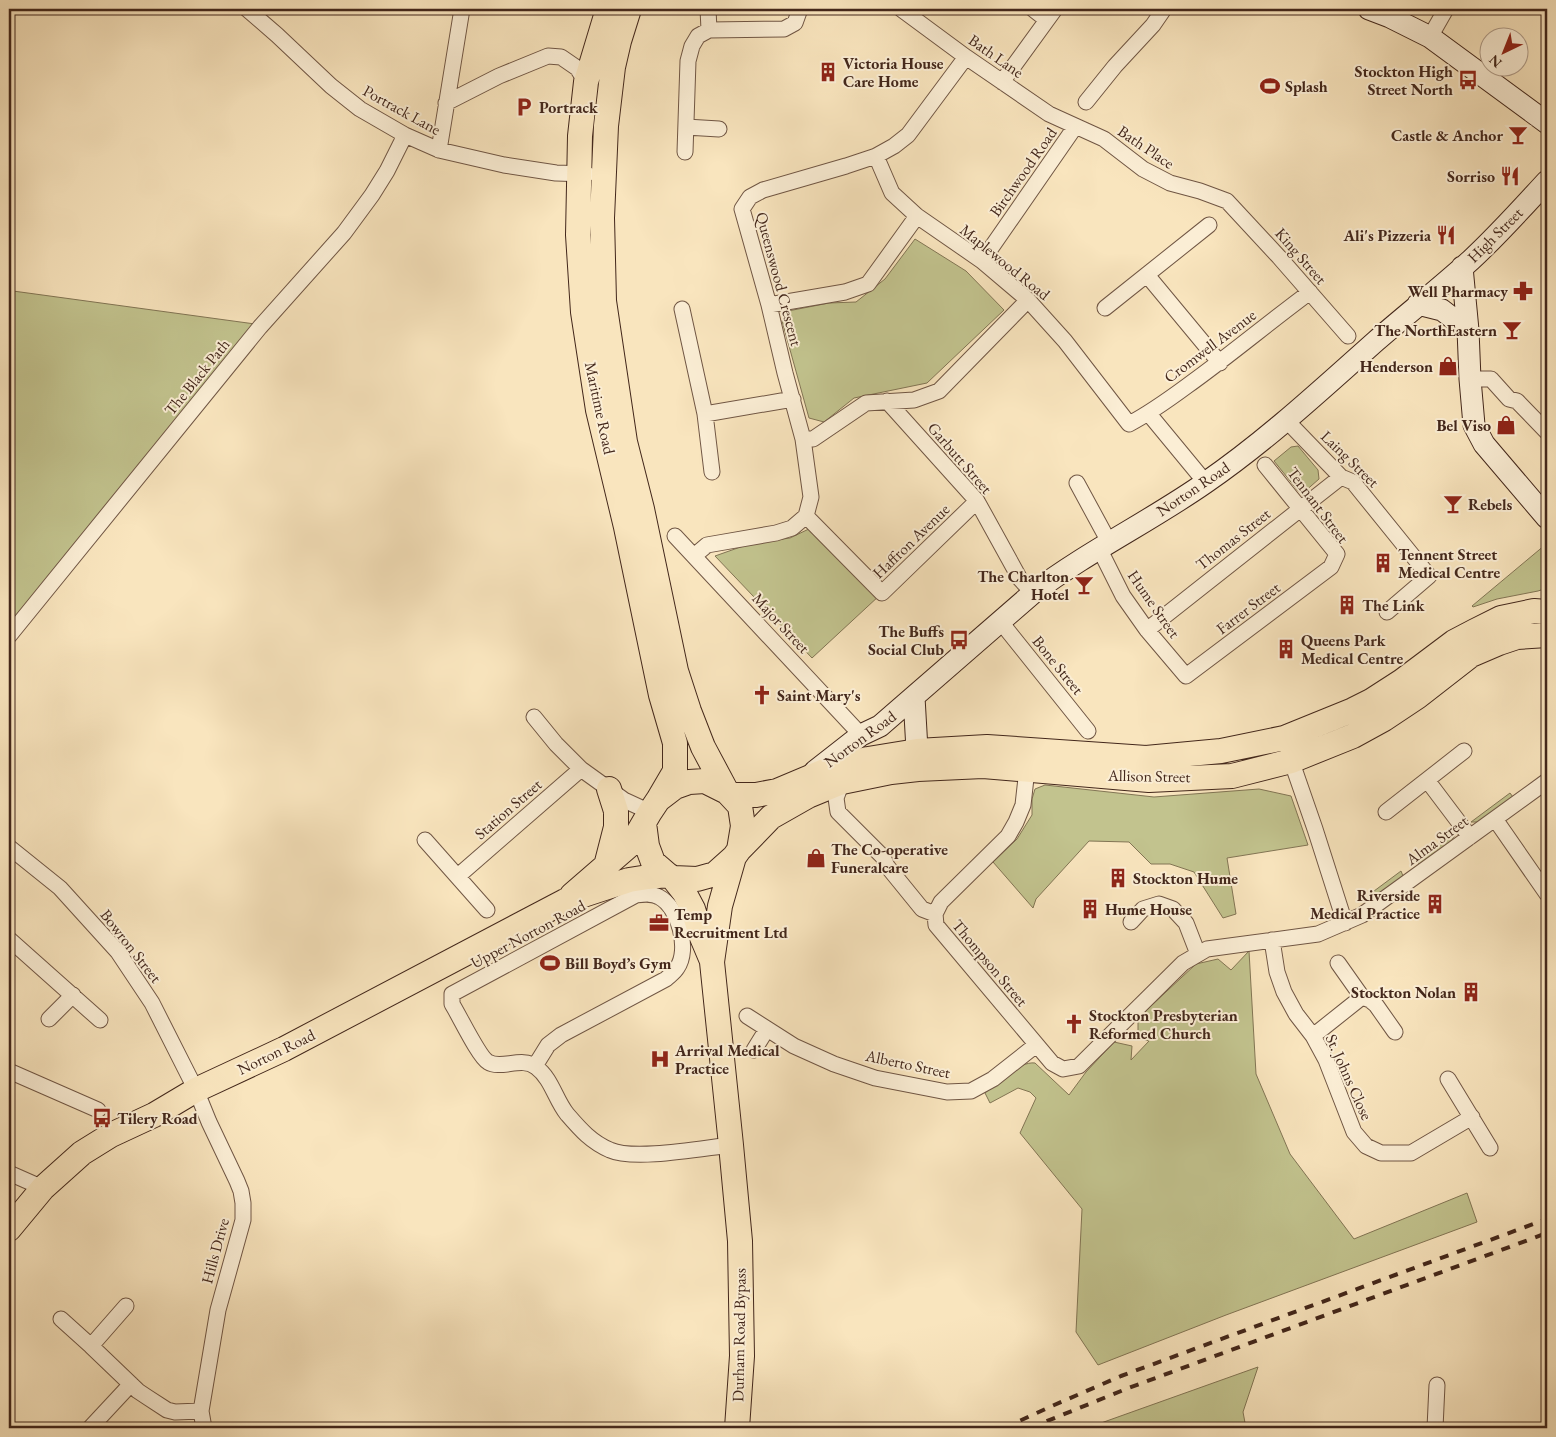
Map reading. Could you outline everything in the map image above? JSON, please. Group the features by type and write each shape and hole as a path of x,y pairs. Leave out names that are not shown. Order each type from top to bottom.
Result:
{"main road":[{"name":"Maritime Road","path":"608,9 586,82 580,136 578,235 583,312 593,384 628,536 660,695 675,743 675,771 651,812"},
{"name":"Maritime Road","path":"629,9 613,67 606,126 602,218 604,302 625,442 642,510 676,671 703,747 729,793"},
{"name":"Allison Street","path":"737,854 771,817 808,796 842,782 891,772 917,760 986,747 1146,758 1221,751 1284,738 1371,701 1402,682 1454,642 1475,630 1502,618 1543,609"},
{"name":"Allison Street","path":"729,793 756,795 776,791 843,765 868,759 917,760 1148,780 1232,776 1291,762 1353,736 1384,719 1417,697 1471,655 1517,637 1547,635"},
{"name":"Norton Road","path":"565,901 632,843 651,812 675,787 689,782 705,781 729,793"},
{"path":"606,866 616,827 616,812 609,789"},
{"path":"712,962 720,906 737,854 743,826 740,806 729,793"},
{"path":"651,812 647,846 654,862 684,892 693,909 700,935 712,962"},
{"name":"Norton Road","path":"9,1229 43,1188 82,1153 112,1135 154,1115 196,1090 284,1049 565,901 629,880 648,876 697,879 715,874 737,854"},
{"name":"Durham Road Bypass","path":"712,962 740,1241 742,1356 737,1428"}],"street":[{"name":"Portrack Lane","path":"247,9 331,86 360,109 406,135 439,150 504,165 556,173 603,175"},
{"path":"439,150 462,9"},
{"path":"708,9 709,30"},
{"path":"685,152 688,61 692,46 698,36 709,30 784,29 795,23 800,9"},
{"name":"Bath Lane","path":"901,9 1002,82 1050,114 1075,127"},
{"path":"1002,82 1051,14 1033,9"},
{"path":"1086,102 1164,9"},
{"path":"1369,9 1430,37 1547,122"},
{"path":"1430,37 1446,9"},
{"name":"Portrack Lane","path":"446,103 499,76 548,56 561,57 577,68 586,82"},
{"name":"Queenswood Crescent","path":"806,516 811,497 803,439 769,305 742,210 750,197 763,190 876,156 894,146 908,135 966,57"},
{"path":"686,127 719,128"},
{"name":"Bath Place","path":"1075,127 1104,139 1143,169 1170,184 1200,191 1227,201"},
{"name":"Birchwood Road","path":"982,261 1075,127"},
{"name":"The Black Path","path":"9,636 260,328 344,233 377,187 406,135"},
{"name":"Maplewood Road","path":"876,156 892,193 917,216 982,261 1028,300 1065,341 1129,424"},
{"name":"High Street","path":"1462,267 1509,222 1547,181"},
{"name":"King Street","path":"1227,201 1273,250 1348,336"},
{"path":"769,305 845,292 868,284 917,216"},
{"path":"1105,308 1209,225"},
{"path":"1462,267 1468,330 1480,379 1474,425 1484,444 1547,518"},
{"name":"Norton Road","path":"805,779 861,735 880,726 1032,593 1104,545 1206,483 1265,438 1462,267"},
{"path":"1147,275 1220,363"},
{"name":"Cromwell Avenue","path":"1129,424 1149,414 1220,363 1277,316 1310,292"},
{"path":"803,439 813,438 866,403 914,400 938,391 1028,300"},
{"path":"1418,304 1442,310 1468,330"},
{"path":"682,309 705,414 712,472"},
{"path":"1480,379 1509,399 1517,401 1547,432"},
{"path":"705,414 793,399"},
{"name":"Garbutt Street","path":"887,401 978,501 1020,579 1032,593"},
{"path":"1149,414 1206,483"},
{"name":"Laing Street","path":"1286,420 1341,477 1353,482 1429,576 1387,612"},
{"name":"Tennant Street","path":"1265,464 1337,554 1332,567"},
{"name":"Thomas Street","path":"1147,630 1341,477"},
{"name":"Hume Street","path":"1077,483 1104,545 1123,596 1147,630 1186,676"},
{"name":"Haffron Avenue","path":"806,516 882,593 978,501"},
{"path":"694,556 707,545 776,533 792,528 806,516"},
{"name":"Major Street","path":"675,536 861,735"},
{"name":"Farrer Street","path":"1186,676 1332,567"},
{"name":"Bone Street","path":"1000,621 1088,732"},
{"name":"Norton Road","path":"914,698 917,760"},
{"path":"534,717 556,744 581,769 624,800 651,812"},
{"path":"1284,738 1345,923"},
{"path":"1386,812 1464,752"},
{"name":"Station Street","path":"458,876 581,769"},
{"path":"935,914 941,902 1008,836 1023,805 1027,769"},
{"path":"1427,780 1470,837"},
{"name":"Alma Street","path":"1063,1069 1079,1066 1183,963 1206,949 1231,944 1318,934 1362,915 1547,781"},
{"name":"Thompson Street","path":"842,782 836,798 838,812 883,857 887,866 922,909 935,914 936,925 1036,1045 1052,1063 1063,1069"},
{"path":"1495,819 1547,894"},
{"path":"425,840 487,910"},
{"name":"Bowron Street","path":"9,847 60,888 118,952 152,1002 196,1090"},
{"name":"Upper Norton Road","path":"647,894 659,897 668,903 683,938 683,954 678,968 666,979 562,1035 548,1045 535,1066 526,1062 498,1064 488,1062 481,1054 452,1004 452,994 636,895 647,894"},
{"path":"1131,922 1143,909 1159,904 1173,909 1186,923 1198,954"},
{"path":"9,939 100,1020"},
{"name":"St. Johns Close","path":"1272,940 1277,972 1284,992 1326,1060 1354,1132 1366,1146 1381,1153 1411,1153 1472,1117"},
{"path":"1338,963 1362,997 1376,1005 1394,1032"},
{"path":"49,1019 73,995"},
{"path":"1312,1036 1362,997"},
{"name":"Alberto Street","path":"746,1016 794,1046 834,1064 875,1078 947,1092 971,1091 993,1079 1036,1045"},
{"path":"754,1050 767,1029"},
{"path":"535,1066 548,1078 563,1110 586,1136 612,1151 636,1155 731,1145"},
{"path":"9,1071 98,1110"},
{"path":"1448,1078 1490,1148"},
{"name":"Hills Drive","path":"196,1090 237,1181 241,1192 243,1211 241,1228 218,1310 201,1411 204,1428"},
{"path":"9,1173 43,1188"},
{"path":"91,1346 126,1306"},
{"path":"60,1319 130,1384 167,1410 175,1412 201,1411"},
{"path":"90,1428 130,1384"},
{"path":"1435,1428 1437,1385"}],"green space":[{"path":"915,239 966,271 1004,310 927,383 854,398 824,422 809,418 782,321 788,311 829,303 856,302 885,279"},
{"path":"9,289 255,324 9,624"},
{"path":"1298,446 1318,470 1319,479 1303,493 1299,492 1274,461 1291,447"},
{"path":"813,527 880,595 812,658 715,556 749,544 790,538"},
{"path":"1545,545 1547,549 1547,588 1472,606"},
{"path":"1045,785 1154,797 1259,789 1291,796 1308,845 1227,858 1236,914 1223,918 1194,872 1170,864 1151,864 1129,842 1089,841 1036,899 1033,908 993,862 1017,839 1032,815 1032,799 1035,789"},
{"path":"1510,793 1513,797 1478,822 1471,822"},
{"path":"1456,832 1451,841 1441,850 1420,864 1415,861"},
{"path":"1401,871 1403,876 1373,898 1370,894"},
{"path":"1249,951 1256,1074 1290,1154 1354,1239 1467,1193 1477,1222 1226,1315 1098,1365 1076,1332 1082,1209 1020,1133 1036,1098 1030,1092 1018,1088 990,1103 985,1093 1015,1069 1022,1065 1035,1063 1069,1095 1086,1072 1114,1042 1132,1046 1131,1060 1149,1041 1138,1038 1138,1018 1196,964 1218,959 1231,970"},
{"path":"1258,1367 1243,1412 1246,1428 1087,1428"}],"railway":[{"path":"1004,1428 1121,1376 1547,1219"},
{"path":"1030,1428 1126,1389 1547,1233"}],"place":[{"name":"Victoria House Care Home","path":"828,72"},
{"name":"Stockton High Street North","path":"1468,80"},
{"name":"Splash","path":"1270,86"},
{"name":"Portrack","path":"524,107"},
{"name":"Castle & Anchor","path":"1518,135"},
{"name":"Sorriso","path":"1510,176"},
{"name":"Ali's Pizzeria","path":"1446,235"},
{"name":"Well Pharmacy","path":"1523,291"},
{"name":"The NorthEastern","path":"1512,330"},
{"name":"Henderson","path":"1448,366"},
{"name":"Bel Viso","path":"1506,425"},
{"name":"Rebels","path":"1453,504"},
{"name":"Tennent Street Medical Centre","path":"1383,563"},
{"name":"The Charlton Hotel","path":"1084,585"},
{"name":"The Link","path":"1347,605"},
{"name":"The Buffs Social Club","path":"959,640"},
{"name":"Queens Park Medical Centre","path":"1286,649"},
{"name":"Saint Mary's","path":"762,695"},
{"name":"The Co-operative Funeralcare","path":"816,858"},
{"name":"Stockton Hume","path":"1118,878"},
{"name":"Riverside Medical Practice","path":"1435,904"},
{"name":"Hume House","path":"1090,909"},
{"name":"Temp Recruitment Ltd","path":"659,923"},
{"name":"Bill Boyd’s Gym","path":"550,963"},
{"name":"Stockton Nolan","path":"1471,992"},
{"name":"Stockton Presbyterian Reformed Church","path":"1074,1024"},
{"name":"Arrival Medical Practice","path":"660,1059"},
{"name":"Tilery Road","path":"102,1118"}]}
